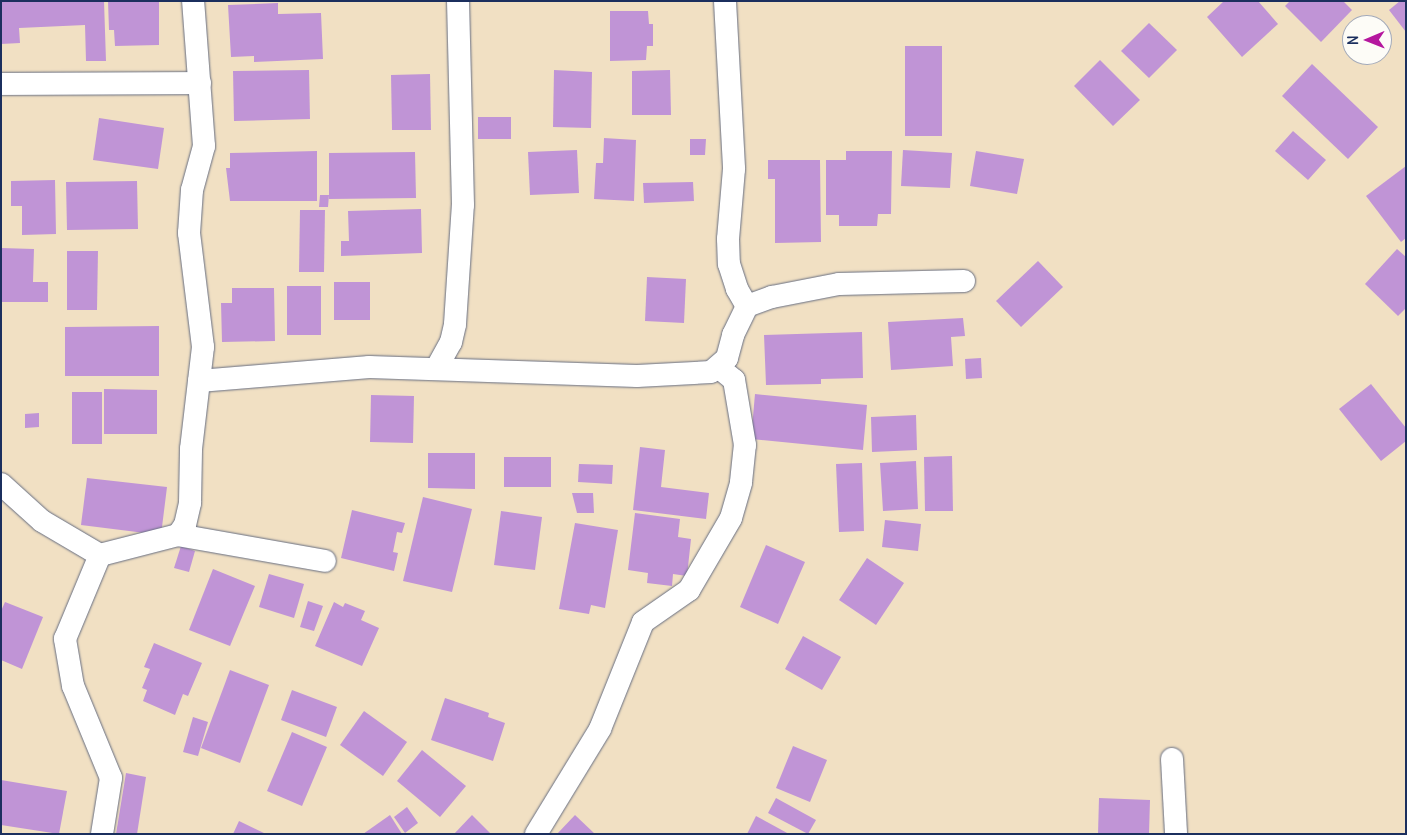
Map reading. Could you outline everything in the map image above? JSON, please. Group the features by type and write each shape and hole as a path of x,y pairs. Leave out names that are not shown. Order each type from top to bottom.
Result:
{"street":[{"path":"178,535 185,525 190,503 191,449 203,347 188,233 192,190 204,146 193,1"},
{"path":"436,369 451,342 454,324 463,205 458,1"},
{"path":"725,1 734,169 728,239 729,264 737,289 747,306"},
{"path":"1,84 200,83"},
{"path":"199,381 369,367 638,376 694,374 719,368 727,358 733,335 747,306 772,297 839,284 964,280"},
{"path":"536,834 600,729 643,622 689,590 731,518 741,482 745,446 734,380 719,368"},
{"path":"1,484 42,521 100,555 178,535 325,561"},
{"path":"100,555 65,639 73,686 111,778 102,834"},
{"path":"1172,759 1176,834"}],"building":[{"path":"1,1 104,1 106,61 86,61 85,25 19,28 20,43 1,44"},
{"path":"108,1 159,1 159,45 115,46 114,30 109,30"},
{"path":"1224,1 1258,1 1278,24 1242,57 1207,17"},
{"path":"1290,1 1343,1 1352,10 1347,15 1342,15 1342,20 1321,42 1285,6"},
{"path":"1400,1 1406,1 1406,32 1389,10"},
{"path":"278,3 278,14 321,13 323,59 254,62 254,56 231,57 228,5"},
{"path":"610,11 648,11 649,24 653,24 653,46 647,46 646,60 610,61"},
{"path":"1149,23 1177,50 1149,78 1121,51"},
{"path":"905,46 942,46 942,136 905,136"},
{"path":"1100,60 1140,100 1113,126 1074,86"},
{"path":"1312,64 1378,127 1348,159 1282,96"},
{"path":"309,70 310,119 234,121 233,71"},
{"path":"554,70 592,72 591,128 553,127"},
{"path":"670,70 671,115 632,115 632,71"},
{"path":"430,74 431,130 392,130 391,75"},
{"path":"478,117 511,117 511,139 478,139"},
{"path":"99,118 164,128 158,169 93,160"},
{"path":"1293,131 1326,160 1308,180 1275,151"},
{"path":"604,138 636,140 634,201 594,199 596,163 603,163"},
{"path":"690,139 706,139 705,155 690,155"},
{"path":"577,150 579,193 530,195 528,152"},
{"path":"903,150 952,153 950,188 901,186"},
{"path":"317,151 317,201 230,201 226,168 230,168 230,153"},
{"path":"846,151 892,151 891,214 878,214 877,226 839,226 839,215 826,215 826,160 846,160"},
{"path":"976,151 1024,159 1017,194 970,186"},
{"path":"415,152 416,198 329,199 329,153"},
{"path":"768,160 820,160 821,242 775,243 775,179 768,179"},
{"path":"1406,166 1406,238 1401,242 1366,196"},
{"path":"55,180 56,234 22,235 22,206 11,206 11,181"},
{"path":"137,181 138,229 67,230 66,182"},
{"path":"693,182 694,201 644,203 643,183"},
{"path":"320,195 329,195 328,207 319,207"},
{"path":"421,209 422,253 341,256 341,241 349,241 348,211"},
{"path":"300,210 325,210 324,272 299,272"},
{"path":"1,248 34,249 33,282 48,282 48,302 1,302"},
{"path":"1397,249 1406,257 1406,308 1398,316 1365,284"},
{"path":"67,251 98,251 97,310 67,310"},
{"path":"1038,261 1063,287 1021,327 996,301"},
{"path":"647,277 686,279 684,323 645,321"},
{"path":"334,282 370,282 370,320 334,320"},
{"path":"287,286 321,286 321,335 287,335"},
{"path":"232,288 274,288 275,341 222,342 221,303 232,303"},
{"path":"963,318 965,336 951,337 953,366 891,370 888,322"},
{"path":"159,326 159,376 65,376 65,327"},
{"path":"862,332 863,378 821,379 821,384 766,385 764,335"},
{"path":"981,358 982,378 966,379 965,359"},
{"path":"1371,384 1406,428 1406,441 1381,461 1339,409"},
{"path":"104,389 157,390 157,434 104,434"},
{"path":"72,392 102,392 102,444 72,444"},
{"path":"755,394 867,405 863,450 751,439"},
{"path":"371,395 414,396 413,443 370,442"},
{"path":"39,413 39,427 25,428 25,414"},
{"path":"916,415 917,450 872,452 871,417"},
{"path":"640,447 665,450 661,487 709,493 706,519 633,510"},
{"path":"428,453 475,453 475,489 428,488"},
{"path":"952,456 953,511 925,511 924,457"},
{"path":"504,457 551,457 551,487 504,487"},
{"path":"916,461 918,509 883,511 880,463"},
{"path":"862,463 864,531 839,532 836,464"},
{"path":"579,464 613,465 612,484 578,482"},
{"path":"87,478 167,487 161,535 81,525"},
{"path":"572,493 593,493 594,513 577,513"},
{"path":"423,497 472,509 452,592 403,581"},
{"path":"352,510 405,523 402,533 397,532 393,552 398,553 394,571 341,558"},
{"path":"501,511 542,517 535,570 494,565"},
{"path":"635,513 680,519 678,537 691,539 687,576 673,574 672,586 647,583 648,573 628,570"},
{"path":"885,520 921,524 918,551 882,547"},
{"path":"575,523 618,530 605,608 591,605 589,614 559,609"},
{"path":"766,545 805,562 778,624 740,607"},
{"path":"181,546 195,551 189,572 174,568"},
{"path":"867,558 904,583 876,625 839,600"},
{"path":"213,569 255,586 230,646 189,630"},
{"path":"269,574 304,584 294,618 259,607"},
{"path":"308,601 323,606 314,631 300,627"},
{"path":"5,602 43,617 22,669 1,660 1,611"},
{"path":"334,602 343,607 345,603 365,611 361,620 379,628 362,666 315,646"},
{"path":"803,636 841,657 822,690 785,669"},
{"path":"154,643 202,663 188,696 183,694 175,715 143,701 147,690 142,688 150,669 144,667"},
{"path":"230,670 269,685 240,763 201,748"},
{"path":"292,690 337,707 326,737 281,720"},
{"path":"445,698 489,713 488,717 505,723 493,761 431,740"},
{"path":"364,711 407,742 383,776 340,745"},
{"path":"193,717 208,722 198,756 183,752"},
{"path":"292,732 327,747 302,806 267,791"},
{"path":"793,746 827,760 810,802 776,788"},
{"path":"422,750 466,786 440,817 397,781"},
{"path":"126,773 146,777 137,834 116,834"},
{"path":"1,780 67,791 59,834 1,825"},
{"path":"776,798 816,820 808,834 768,813"},
{"path":"1099,798 1150,800 1149,834 1098,834"},
{"path":"407,807 418,823 405,833 394,817"},
{"path":"390,815 402,834 363,834"},
{"path":"472,815 491,834 454,834"},
{"path":"575,815 595,834 557,834"},
{"path":"756,816 789,834 747,834"},
{"path":"239,821 266,834 233,834"}]}
